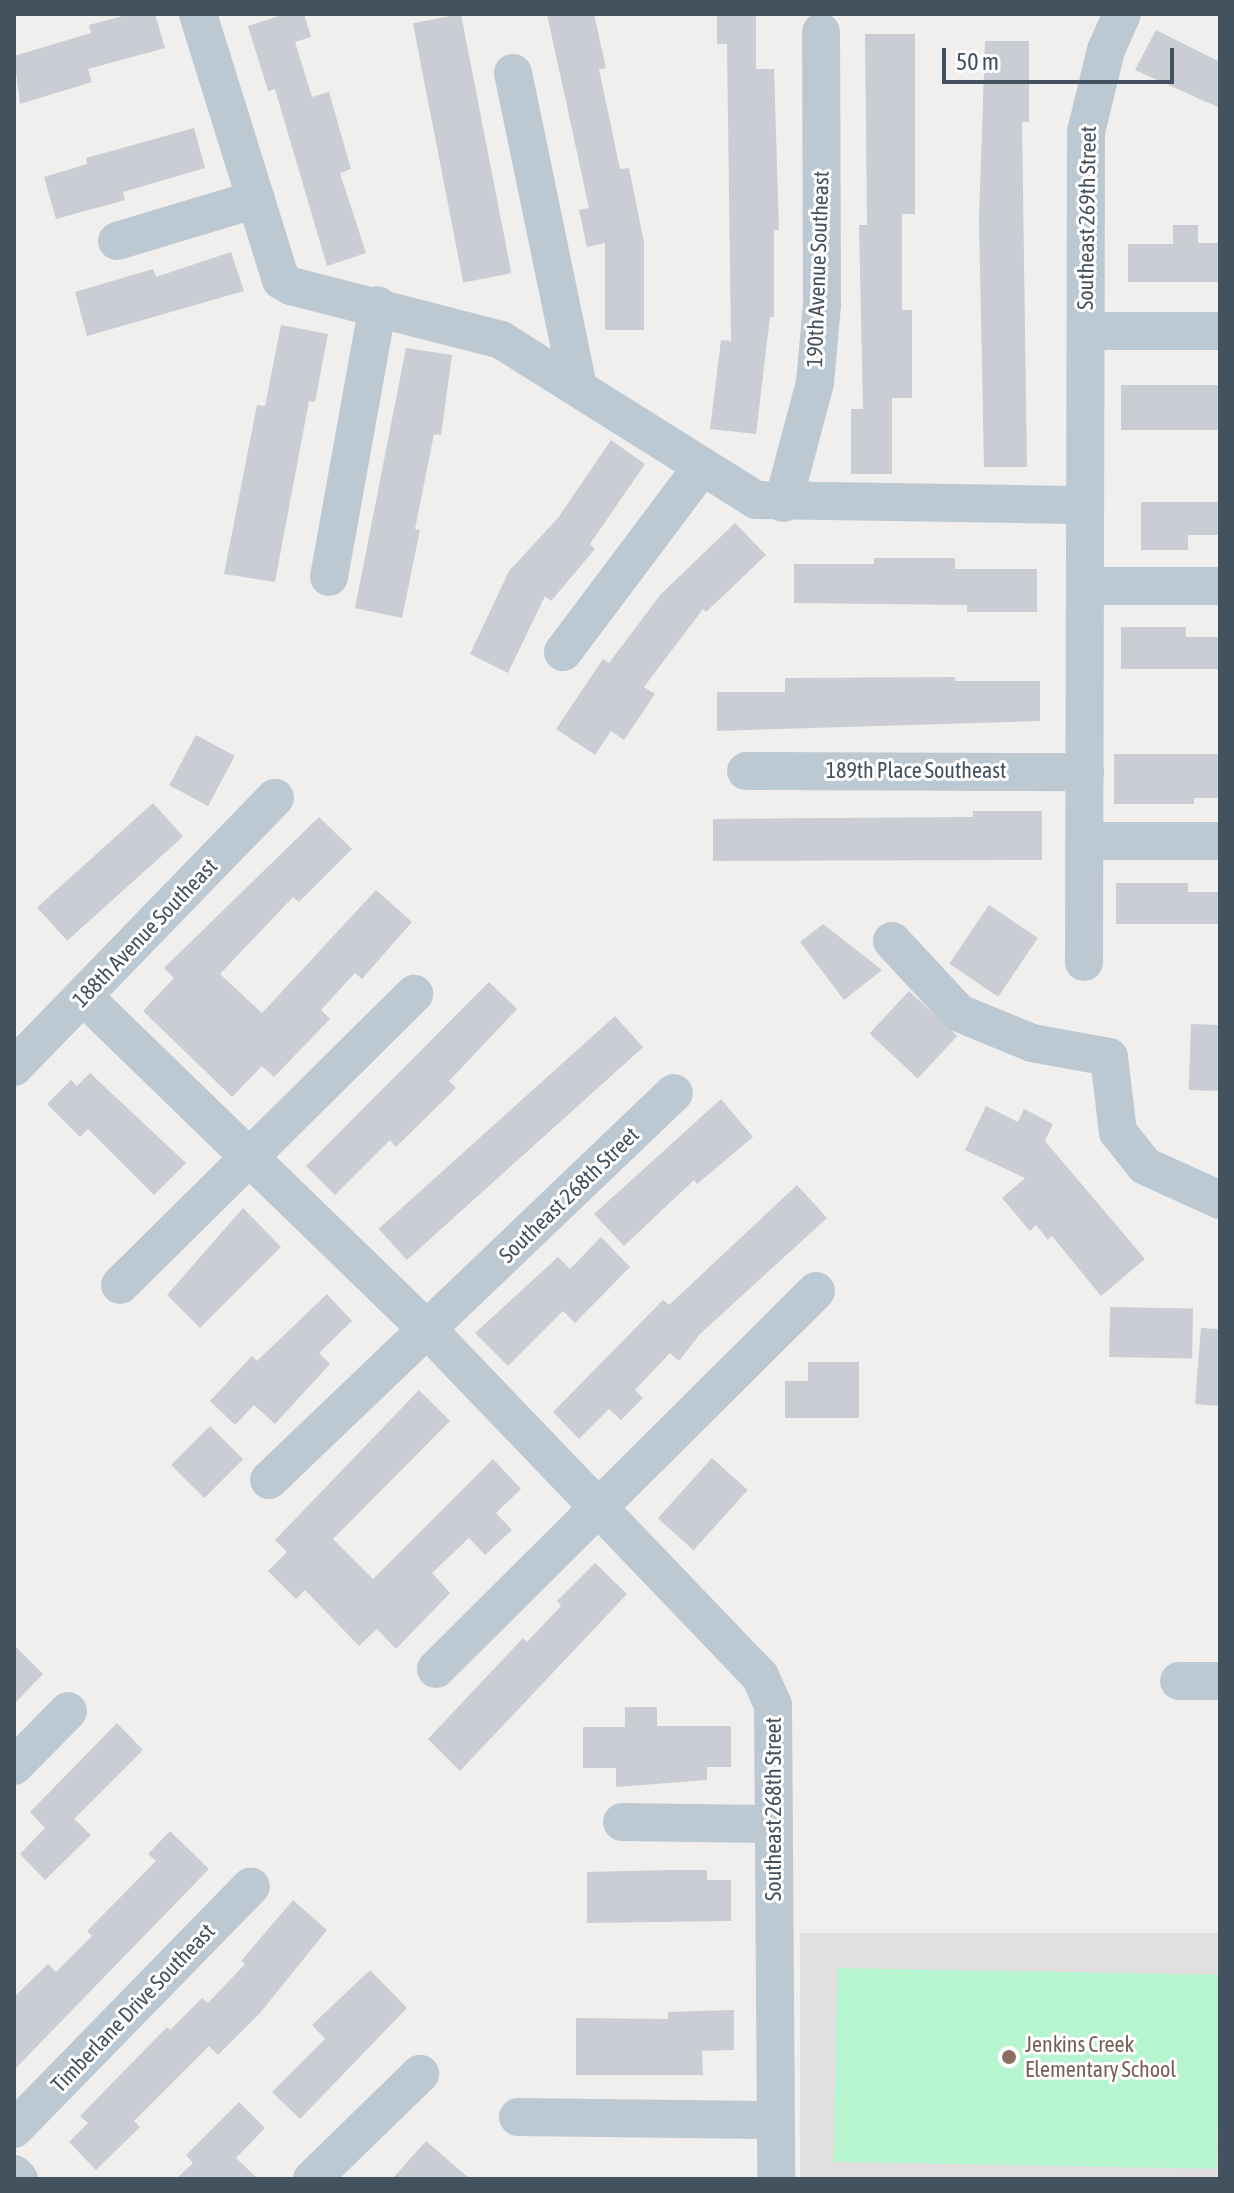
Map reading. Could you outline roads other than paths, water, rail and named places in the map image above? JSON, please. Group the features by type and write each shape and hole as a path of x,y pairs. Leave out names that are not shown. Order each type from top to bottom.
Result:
{"street":[{"path":"198,14 281,280 501,340 756,500 783,503 1085,505"},
{"name":"Southeast 269th Street","path":"1084,962 1086,132 1106,50 1122,14"},
{"name":"190th Avenue Southeast","path":"783,503 815,383 822,304 821,32"},
{"path":"513,73 578,386"},
{"path":"117,241 256,199"},
{"path":"329,577 378,305"},
{"name":"Southeast 269th Street","path":"1086,331 1220,331"},
{"path":"563,652 702,467"},
{"path":"1085,586 1220,586"},
{"name":"189th Place Southeast","path":"746,771 1085,772"},
{"name":"188th Avenue Southeast","path":"14,1067 275,798"},
{"path":"1085,841 1220,841"},
{"path":"892,941 959,1013 1032,1043 1109,1057 1118,1132 1145,1166 1176,1184 1220,1200"},
{"path":"120,1285 414,994"},
{"name":"Southeast 268th Street","path":"84,997 429,1331 760,1676 773,1705 776,2179"},
{"name":"Southeast 268th Street","path":"269,1480 429,1331 674,1093"},
{"path":"436,1669 816,1291"},
{"path":"1179,1681 1220,1681"},
{"path":"14,1766 68,1711"},
{"path":"622,1822 774,1824"},
{"name":"Timberlane Drive Southeast","path":"14,2129 251,1886"},
{"path":"312,2179 420,2074"},
{"path":"518,2117 776,2120"},
{"path":"14,2175 19,2179"}],"place":[{"name":"Jenkins Creek Elementary School","path":"1009,2057"}]}
